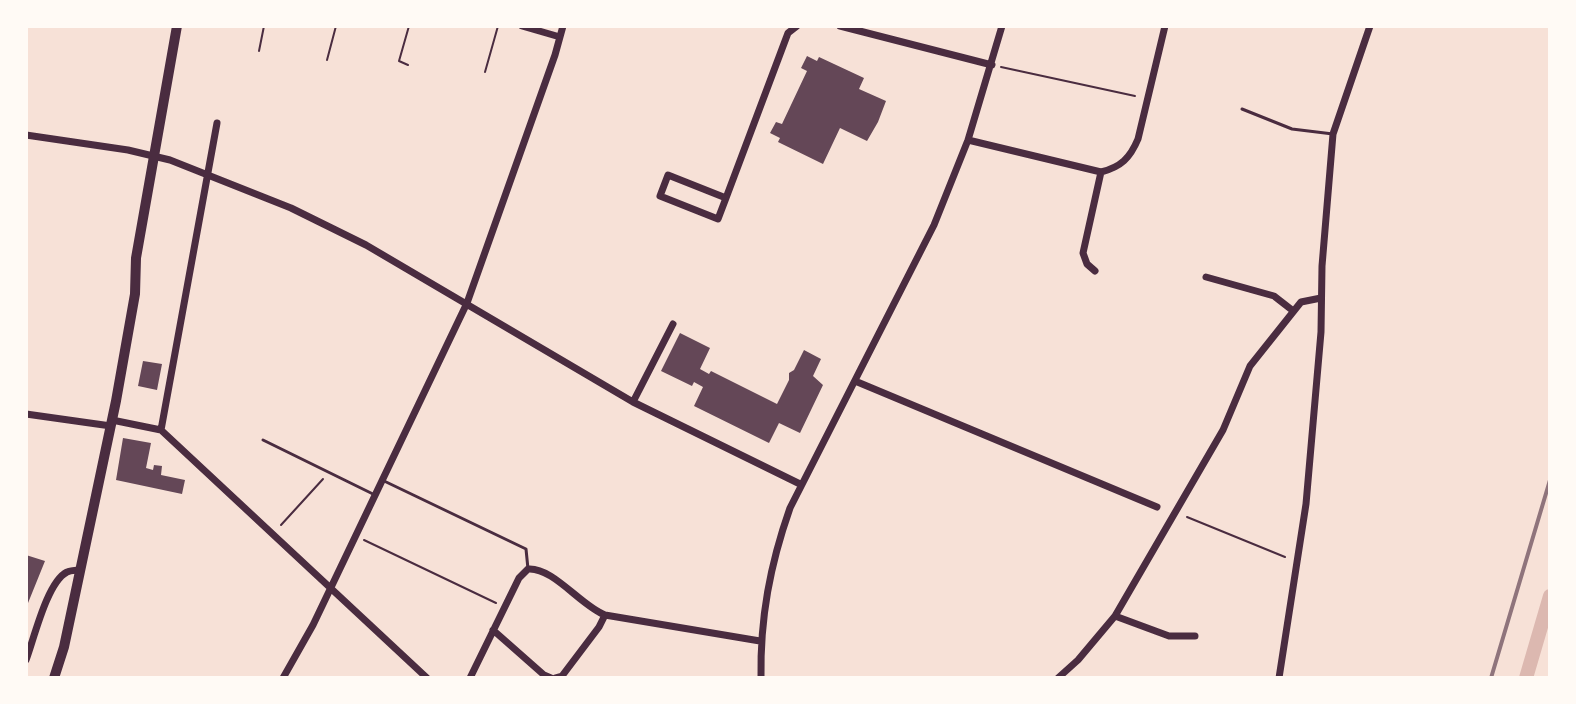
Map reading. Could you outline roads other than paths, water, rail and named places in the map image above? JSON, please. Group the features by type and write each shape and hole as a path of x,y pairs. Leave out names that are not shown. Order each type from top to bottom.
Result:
{"main road":[{"path":"54,678 64,647 111,423 135,294 136,258 177,26"}],"street":[{"path":"522,26 560,37"},
{"path":"283,678 331,588 467,303 563,26"},
{"path":"726,198 668,175 660,196 718,219 726,198 788,33 797,26"},
{"path":"840,26 992,65"},
{"path":"761,678 760,641 769,575 782,531 800,484 934,225 968,140 1002,26"},
{"path":"968,140 1101,172 1113,169 1125,162 1138,139 1165,26"},
{"path":"1279,678 1306,504 1321,332 1333,134 1370,26"},
{"path":"161,430 217,123"},
{"path":"26,135 155,156 207,173 291,208 366,245 633,402 800,484"},
{"path":"1095,271 1087,264 1083,253 1101,172"},
{"path":"1206,277 1274,296 1292,310"},
{"path":"1058,678 1078,660 1115,616 1223,430 1250,366 1292,310 1301,302 1321,298"},
{"path":"633,402 673,324"},
{"path":"855,381 1157,507"},
{"path":"26,414 161,430 427,678"},
{"path":"470,678 519,578 528,569 543,571 594,611 605,615 760,641"},
{"path":"26,660 57,580 67,571 79,570"},
{"path":"493,630 544,675 553,678 562,676 605,615"},
{"path":"1115,616 1169,636 1195,636"}],"lane":[{"path":"1242,109 1292,129 1333,134"},
{"path":"263,440 375,495"},
{"path":"382,480 526,549 528,569"}],"waterway":[{"path":"1526,678 1550,596"}],"railway":[{"path":"1491,678 1550,480"}]}
